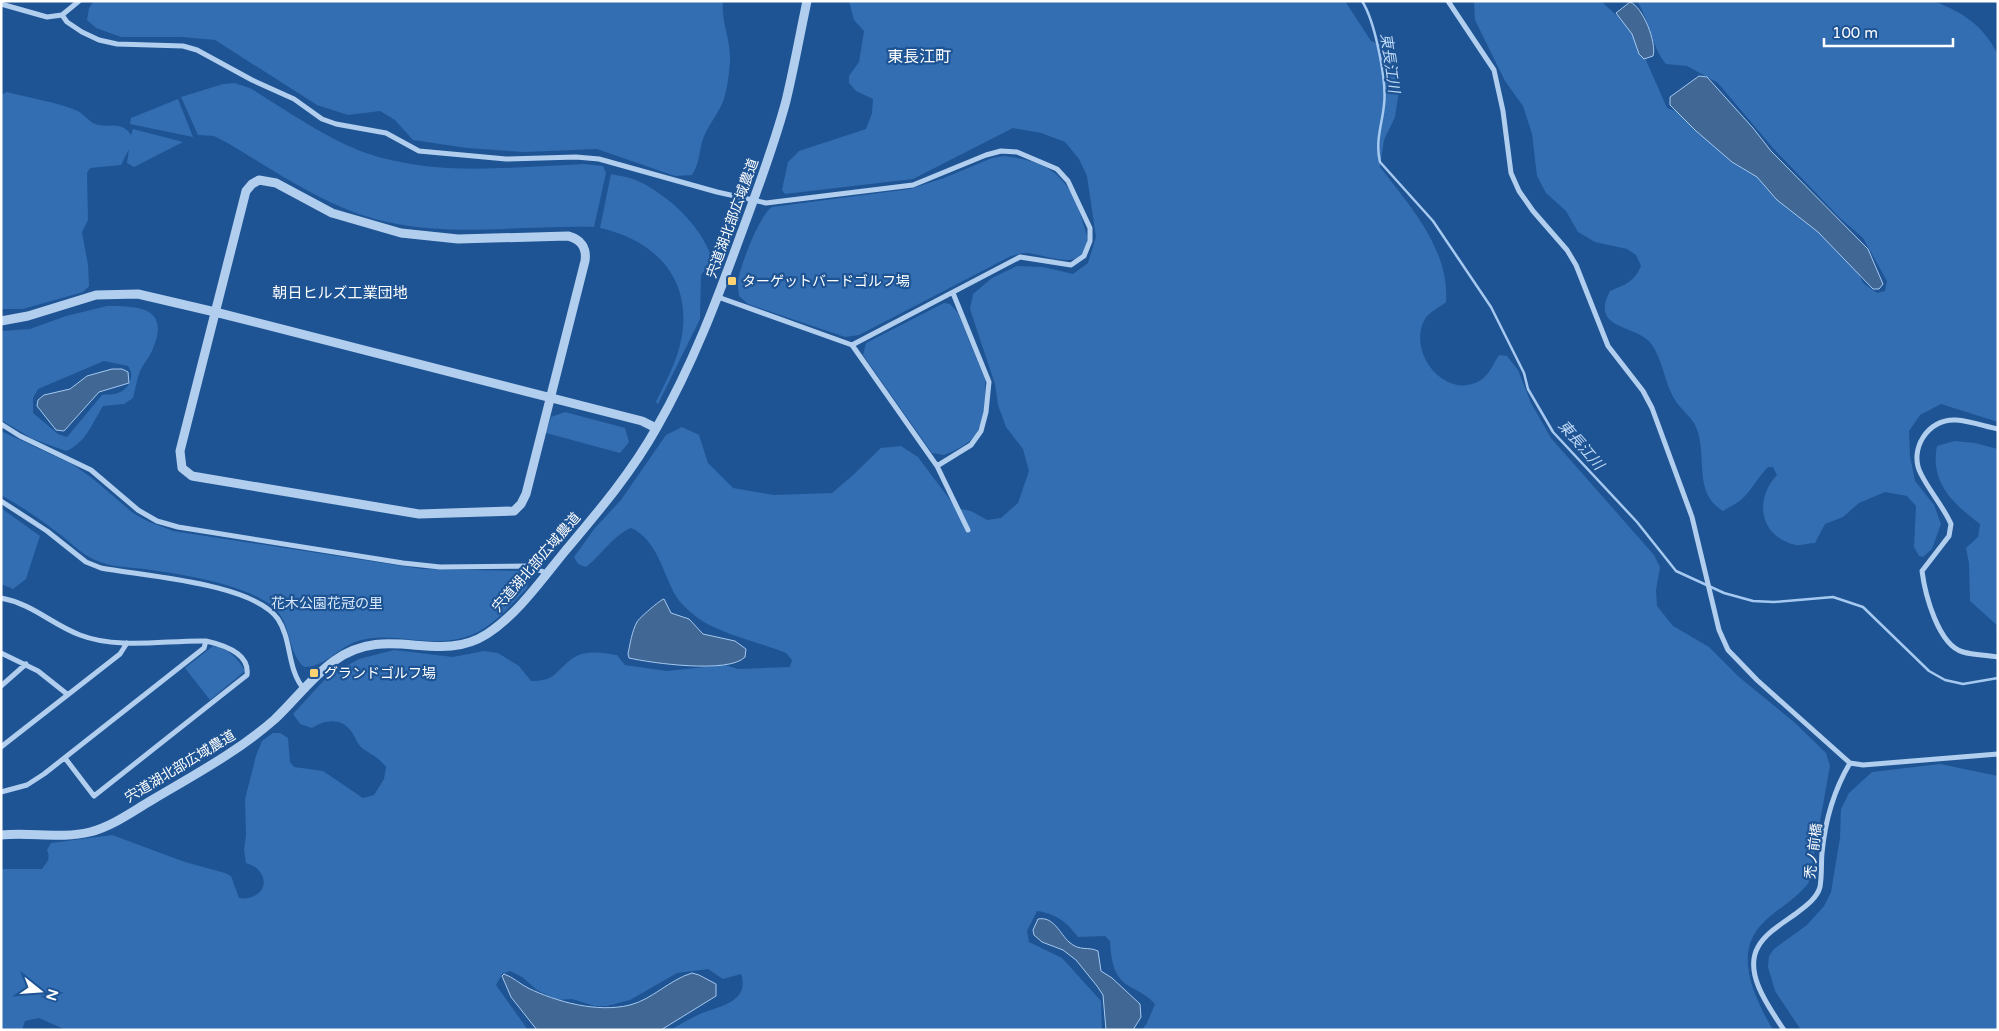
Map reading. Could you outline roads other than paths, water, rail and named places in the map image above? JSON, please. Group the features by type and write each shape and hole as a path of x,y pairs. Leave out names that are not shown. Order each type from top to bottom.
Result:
{"street":[{"path":"1,4 47,17 62,15 79,1"},
{"name":"宍道湖北部広域農道","path":"1,835 23,833 78,834 113,823 250,740 332,662 350,651 367,644 385,643 442,647 468,643 484,636 498,626 547,573 612,492 656,428 679,385 718,297 754,200 786,101 807,1"},
{"path":"1448,1 1494,70 1503,111 1511,173 1519,191 1533,211 1567,250 1576,264 1608,346 1642,391 1652,408 1692,517 1719,630 1728,650 1757,680 1850,763 1863,766 1998,754"},
{"path":"62,15 67,22 99,40 117,44 183,46 198,50 252,80 294,99 322,119 336,124 386,133 419,151 506,159 576,157 599,159 717,192 766,203 913,185 1001,151 1017,152 1058,169 1068,181 1090,228 1090,241 1084,256 1071,265 1020,257 852,345"},
{"path":"259,180 276,183 332,213 401,233 458,239 573,237 582,244 586,256 526,494 521,504 514,511 419,514 192,476 182,468 180,451 216,312 246,191 259,180"},
{"path":"937,466 971,445 981,431 989,382 953,292"},
{"path":"1,321 28,316 96,295 121,293 162,299 642,421 656,428"},
{"path":"718,297 852,345 937,466 968,530"},
{"path":"1998,429 1954,420 1941,422 1928,430 1919,442 1916,457 1920,473 1951,524 1949,536 1922,571 1924,586 1940,631 1949,643 1962,652 1998,657"},
{"path":"1,424 20,436 91,470 138,510 157,521 171,525 403,563 440,567 527,566 547,573"},
{"path":"1,501 94,565 217,588 257,602 271,610 279,621 296,680 304,689"},
{"path":"1,598 32,607 64,628 82,636 116,643 206,641 219,644 243,658 248,667 248,676 94,796 65,758"},
{"path":"1,792 27,785 65,758 204,648 206,641"},
{"path":"1,747 120,654 127,642"},
{"path":"1,653 26,664 50,678 67,694"},
{"path":"1,686 26,664"},
{"name":"禿ノ前橋","path":"1784,1030 1772,1012 1759,986 1753,962 1757,947 1768,935 1807,906 1820,888 1824,835 1835,793 1850,763"}],"waterway":[{"name":"東長江川","path":"1362,1 1367,10 1375,36 1384,81 1384,105 1379,140 1380,162 1433,221 1491,307 1524,373 1528,389 1553,432 1637,522 1676,571 1724,593 1753,601 1774,602 1833,597 1863,607 1929,671 1945,680 1963,684 1998,678"}],"place":[{"name":"ターゲットバードゴルフ場","path":"732,281"},
{"name":"グランドゴルフ場","path":"314,673"}],"district":[{"name":"東長江町","path":"919,56"},
{"name":"朝日ヒルズ工業団地","path":"340,293"}],"park label":[{"name":"花木公園花冠の里","path":"327,603"}]}
